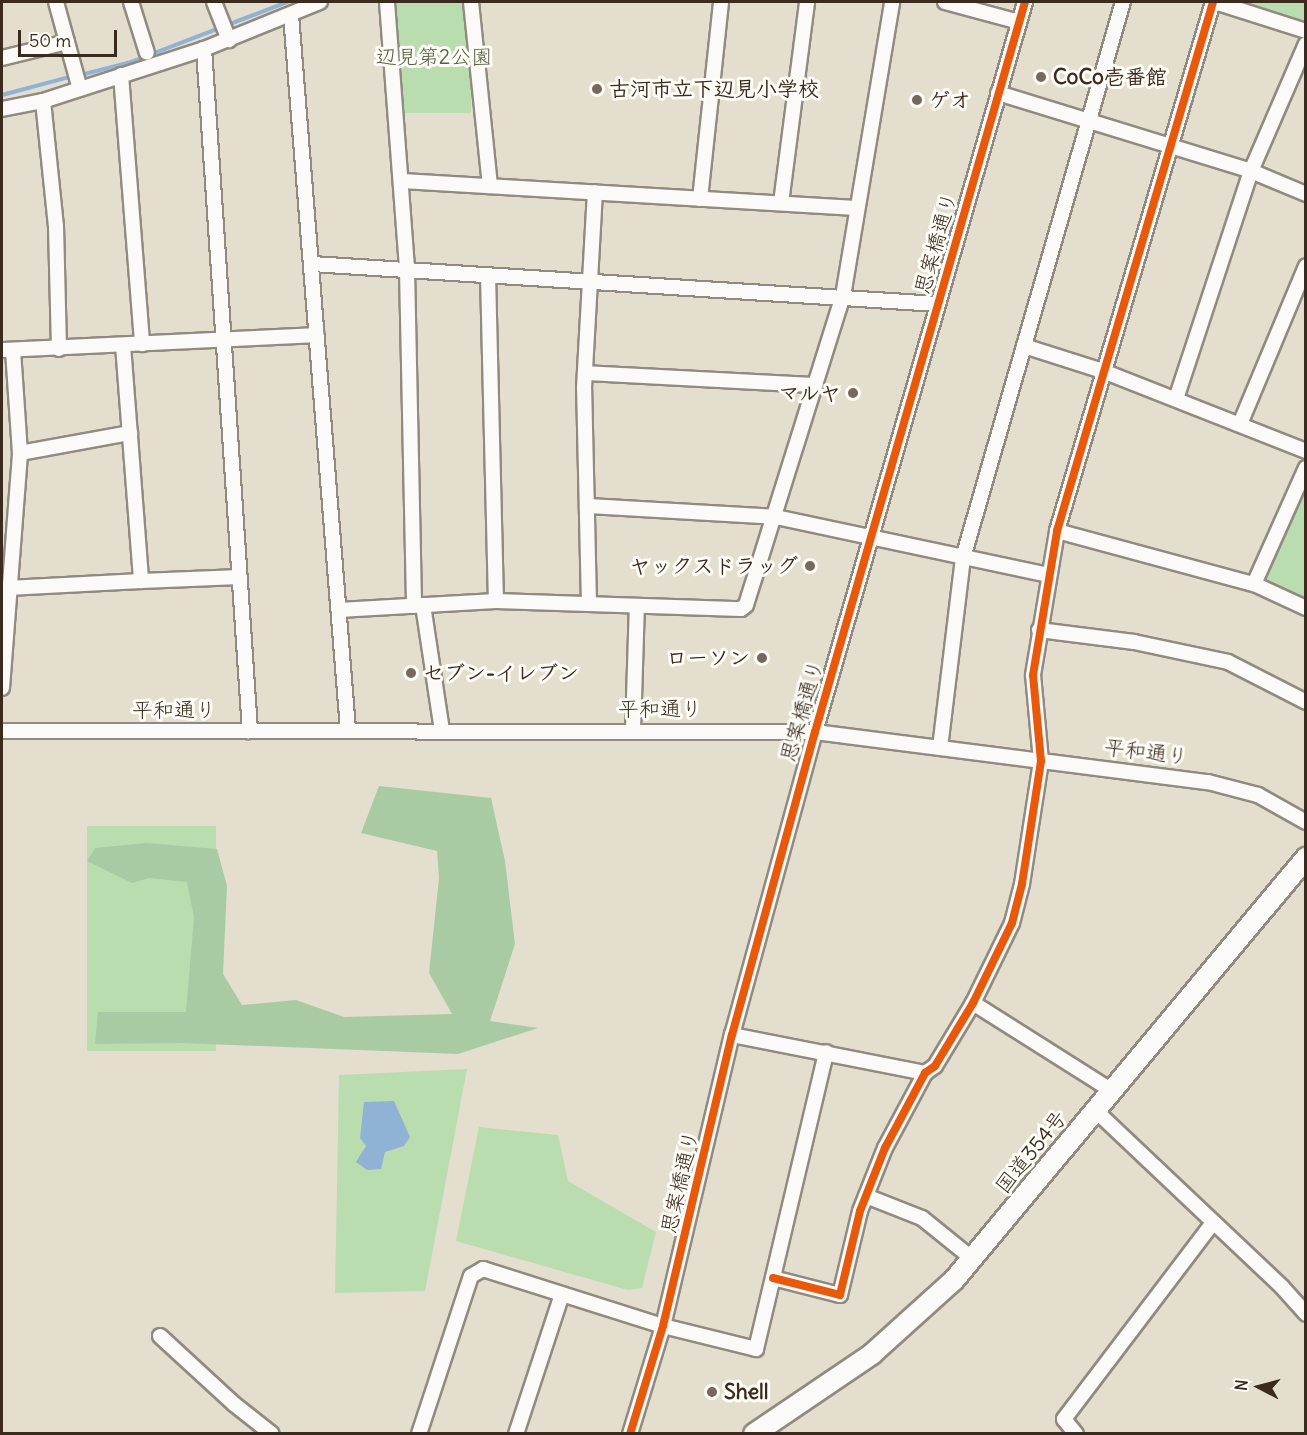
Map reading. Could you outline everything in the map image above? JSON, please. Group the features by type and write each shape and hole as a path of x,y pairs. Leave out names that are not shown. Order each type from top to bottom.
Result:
{"highway":[{"name":"国道354号","path":"754,1434 872,1354 974,1260 1305,858"}],"street":[{"path":"131,2 147,53"},
{"path":"214,2 229,40"},
{"path":"2,109 43,101 204,49 320,2"},
{"path":"387,2 407,269 418,606 441,731"},
{"path":"471,2 490,186"},
{"path":"700,199 721,2"},
{"path":"781,204 807,2"},
{"path":"339,610 496,601 741,609 746,605 776,518 843,296 892,2"},
{"path":"945,2 1019,22"},
{"name":"思案橋通り","path":"630,1434 663,1326 732,1035 815,732 1025,2"},
{"path":"939,748 963,558 1123,2"},
{"path":"772,1278 840,1295 866,1196 885,1148 925,1073 935,1066 974,1003 1012,923 1022,884 1041,761 1033,675 1057,531 1168,145 1214,2 1305,31"},
{"path":"61,3 67,42 80,89"},
{"path":"291,15 348,730"},
{"path":"2,58 67,42"},
{"path":"1176,399 1251,171 1305,44"},
{"path":"204,49 250,731"},
{"path":"121,75 142,344"},
{"path":"998,93 1251,171 1305,194"},
{"path":"43,101 56,226 58,348"},
{"path":"401,181 857,208"},
{"path":"589,604 585,373 595,192"},
{"path":"312,264 843,296 937,304"},
{"path":"1240,424 1305,266"},
{"path":"488,274 496,601"},
{"path":"2,688 3,631 20,453 7,350 317,335"},
{"path":"123,345 141,581"},
{"path":"1024,346 1103,371 1305,451"},
{"path":"585,373 816,385"},
{"path":"20,453 130,433"},
{"path":"1254,584 1305,468"},
{"path":"587,506 776,518 1048,575"},
{"path":"1057,531 1254,584 1305,608"},
{"path":"8,588 240,578"},
{"path":"633,730 637,606"},
{"path":"1039,630 1134,642 1228,662 1303,695"},
{"name":"平和通り","path":"2,731 815,732 1208,782 1258,795 1305,822"},
{"path":"974,1003 1112,1091"},
{"path":"732,1035 925,1073"},
{"path":"419,1434 471,1276 483,1269 663,1326 756,1349 826,1052"},
{"path":"1096,1111 1282,1287 1305,1314"},
{"path":"866,1196 922,1218 974,1260"},
{"path":"1076,1434 1064,1419 1213,1223"},
{"path":"516,1434 562,1294"},
{"path":"160,1336 234,1404 272,1434"}],"green space":[{"name":"辺見第2公園","path":"387,2 471,2 471,113 387,113"},
{"path":"1215,2 1305,2 1305,31"},
{"path":"1305,468 1305,608 1254,584"},
{"path":"379,786 491,798 505,861 515,944 490,1021 538,1028 458,1054 183,1043 95,1044 98,1012 186,1012 194,917 187,882 149,878 132,883 87,861 95,848 146,843 217,849 227,886 223,974 242,1005 296,1000 344,1017 452,1014 429,973 439,878 437,851 361,833"},
{"path":"87,826 216,826 216,1051 87,1051"},
{"path":"467,1069 425,1291 335,1293 339,1075"},
{"path":"479,1127 558,1135 568,1181 656,1232 642,1288 628,1290 456,1241"}],"water":[{"path":"394,1101 410,1137 404,1146 385,1152 381,1169 367,1170 356,1162 366,1146 360,1138 364,1102"}],"waterway":[{"path":"81,75 131,62 287,2"},
{"path":"2,95 73,76"}],"cycle path":[{"path":"630,1434 663,1326 732,1035 815,732 1025,2"},
{"path":"773,1278 840,1295 860,1211 885,1148 925,1073 935,1066 973,1003 1012,923 1022,884 1041,761 1033,675 1057,531 1213,2"}],"place":[{"name":"CoCo壱番館","path":"1041,77"},
{"name":"古河市立下辺見小学校","path":"597,89"},
{"name":"ゲオ","path":"917,100"},
{"name":"マルヤ","path":"853,393"},
{"name":"ヤックスドラッグ","path":"810,566"},
{"name":"ローソン","path":"762,658"},
{"name":"セブン-イレブン","path":"411,673"},
{"name":"Shell","path":"712,1392"}]}
